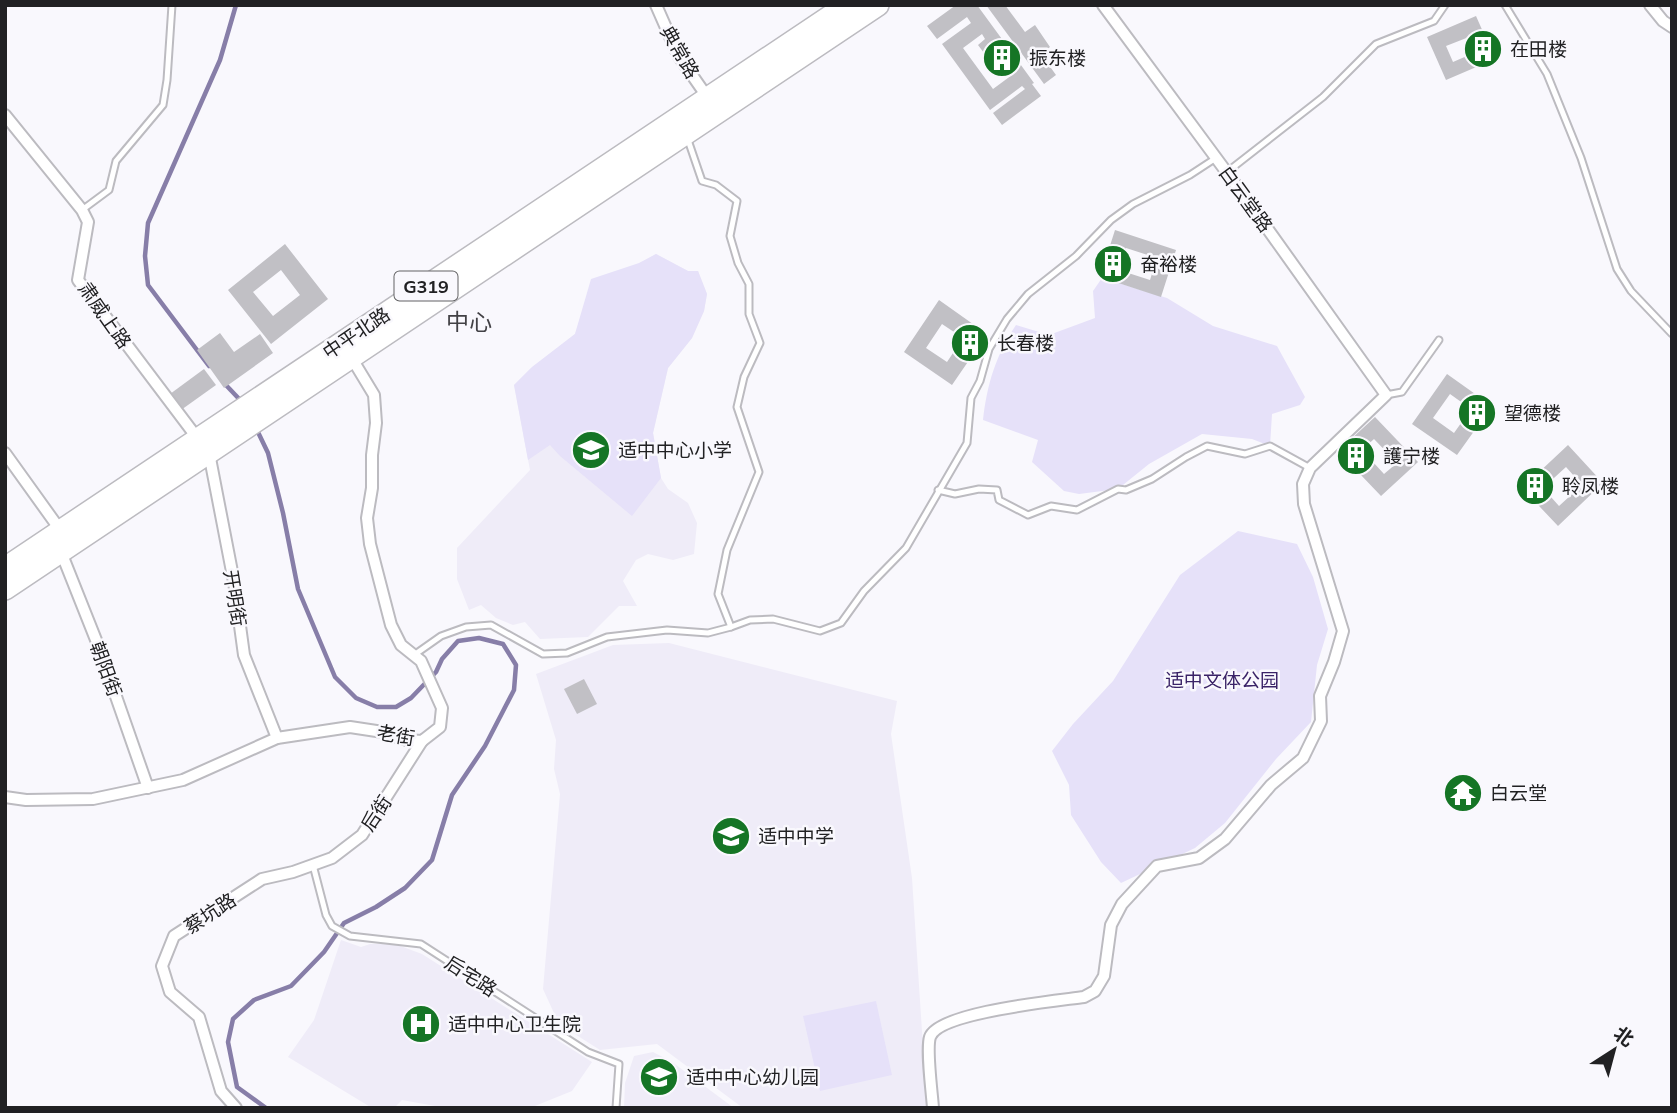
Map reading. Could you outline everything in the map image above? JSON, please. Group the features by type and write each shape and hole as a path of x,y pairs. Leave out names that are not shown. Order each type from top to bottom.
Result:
{"highway":[{"name":"中平北路","path":"203,446 708,97 847,5"},
{"name":"G319","path":"5,589 61,541 203,446 351,358 878,5"},
{"name":"G319","path":"5,568 61,541"}],"street":[{"name":"典常路","path":"656,5 678,55 708,97"},
{"name":"白云堂路","path":"1103,5 1227,172 1385,395"},
{"path":"1650,5 1663,21 1672,27"},
{"path":"5,115 82,210"},
{"name":"肃威上路","path":"82,210 88,222 78,280 203,446"},
{"name":"老街","path":"5,797 26,800 93,799 183,780 277,738 350,727 422,741 440,727 442,708 421,661 401,645 391,625 370,544 367,518 372,488 376,423 374,395 351,358"},
{"path":"933,1108 929,1043 933,1032 957,1019 975,1014 1084,997 1095,991 1104,975 1111,925 1122,904 1157,866 1199,858 1220,843 1271,785 1303,758 1321,721 1320,696 1343,631 1317,553 1302,497 1303,484 1310,468 1385,395"},
{"name":"开明街","path":"203,446 234,582 244,655 277,738"},
{"name":"朝阳街","path":"5,453 61,541 148,788"},
{"name":"后街","path":"313,865 332,858 362,835 422,741"},
{"name":"蔡坑路","path":"236,1108 221,1091 199,1017 170,992 162,966 174,936 193,923 262,879 313,865"}],"lane":[{"path":"82,210 109,190 116,161 163,105 172,5"},
{"path":"1227,172 1323,97 1376,44 1434,21 1445,5"},
{"path":"1505,5 1547,74 1585,169 1617,269 1631,291 1672,334"},
{"path":"685,134 702,181 716,185 737,201 730,236 749,285 749,314 760,342 744,377 737,407 759,472 727,550 718,594 731,627"},
{"path":"414,655 441,636 466,627 491,625 543,654 567,653 607,637 667,631 708,633 750,620 773,618 820,631 841,623 864,591 906,548 967,443 971,398 980,380 989,349 1007,319 1028,294 1076,256 1111,220 1133,204 1189,176 1216,158"},
{"path":"1385,395 1402,393 1439,340"},
{"path":"938,490 956,494 979,489 997,490 999,500 1028,515 1051,506 1077,510 1118,489 1126,490 1152,479 1207,446 1245,454 1270,446 1310,468"},
{"name":"后宅路","path":"313,865 326,915 332,926 350,936 421,944 588,1052 619,1064 615,1108"}],"shaded area":[{"name":"适中中心小学","path":"656,254 688,271 698,271 707,294 704,311 692,338 668,368 653,433 661,478 668,489 688,503 697,523 694,554 673,560 648,554 636,560 623,581 637,606 619,606 588,637 540,639 525,622 513,625 496,618 481,605 469,610 457,579 457,548 530,470 514,385 575,334 588,294"},
{"name":"适中中学","path":"669,643 897,701 891,734 912,878 927,1108 743,1108 657,1044 600,1050 559,1024 543,989 560,794 554,769 556,740 536,674 613,645"},
{"name":"适中中心卫生院","path":"341,940 361,947 370,944 395,944 422,954 592,1062 572,1091 530,1108 446,1108 402,1100 395,1107 372,1108 288,1057 314,1020"},
{"name":"适中中心幼儿园","path":"653,1052 672,1062 734,1108 624,1108 625,1083 634,1056"}],"green space":[{"path":"656,254 688,271 698,271 707,294 704,311 692,338 668,368 653,433 661,478 632,516 550,445 528,460 514,385 532,367 575,334 591,279 639,263"},
{"path":"1102,278 1167,298 1213,326 1277,346 1305,397 1300,405 1272,414 1270,446 1252,439 1202,434 1149,464 1118,489 1079,494 1064,491 1032,462 1038,440 983,420 993,370 1016,325 1049,335 1095,318 1093,291"},
{"name":"适中文体公园","path":"1238,531 1297,544 1313,577 1328,629 1317,665 1311,722 1276,759 1225,823 1195,848 1121,883 1101,862 1071,815 1069,785 1052,751 1113,681 1180,575"},
{"path":"876,1001 892,1075 820,1091 803,1016"}],"building":[{"name":"振东楼","path":"956,5 977,5 1041,96 1002,125 993,113 1025,89 1022,86 990,110 942,44 971,23 967,17 937,39 927,26","holes":["982,34 985,39 978,45 999,73 1007,68 1012,75 993,89 963,48"]},
{"path":"986,5 1005,5 1025,32 1035,25 1050,47 1041,54 1056,75 1044,84"},
{"name":"在田楼","path":"1476,16 1495,59 1446,80 1427,37","holes":["1469,37 1476,52 1453,62 1446,46"]},
{"name":"奋裕楼","path":"1115,230 1176,250 1161,297 1100,277","holes":["1126,248 1157,258 1150,280 1119,270"]},
{"path":"285,244 328,299 271,344 228,290","holes":["281,270 300,295 273,316 253,292"]},
{"name":"长春楼","path":"939,300 987,334 952,385 904,352","holes":["942,324 963,338 947,362 926,348"]},
{"path":"220,333 234,352 260,334 273,353 224,388 197,350"},
{"path":"204,369 216,385 181,410 170,394"},
{"name":"望德楼","path":"1447,374 1492,406 1457,455 1412,424","holes":["1450,394 1471,409 1454,433 1433,418"]},
{"name":"護宁楼","path":"1375,417 1418,462 1381,496 1338,451","holes":["1374,439 1397,463 1384,474 1362,450"]},
{"name":"聆凤楼","path":"1568,445 1603,483 1558,526 1522,488","holes":["1566,467 1582,485 1559,506 1543,488"]},
{"path":"584,679 597,704 577,714 564,689"}],"waterway":[{"path":"209,366 148,285 145,256 148,223 220,60 236,5"},
{"path":"224,383 242,402"},
{"path":"256,428 268,453 298,589 335,677 356,698 377,707 396,707 411,698 436,672 442,659 458,641 479,638 503,644 516,665 514,690 485,746 452,795 432,860 405,888 344,923 324,952 291,986 254,1000 233,1019 228,1042 237,1087 266,1108"}],"place":[{"name":"在田楼","path":"1483,49"},
{"name":"振东楼","path":"1002,58"},
{"name":"奋裕楼","path":"1113,264"},
{"name":"长春楼","path":"970,343"},
{"name":"望德楼","path":"1477,413"},
{"name":"适中中心小学","path":"591,450"},
{"name":"護宁楼","path":"1356,456"},
{"name":"聆凤楼","path":"1535,486"},
{"name":"白云堂","path":"1463,793"},
{"name":"适中中学","path":"731,836"},
{"name":"适中中心卫生院","path":"421,1024"},
{"name":"适中中心幼儿园","path":"659,1077"}],"district":[{"name":"中心","path":"469,321"}]}
